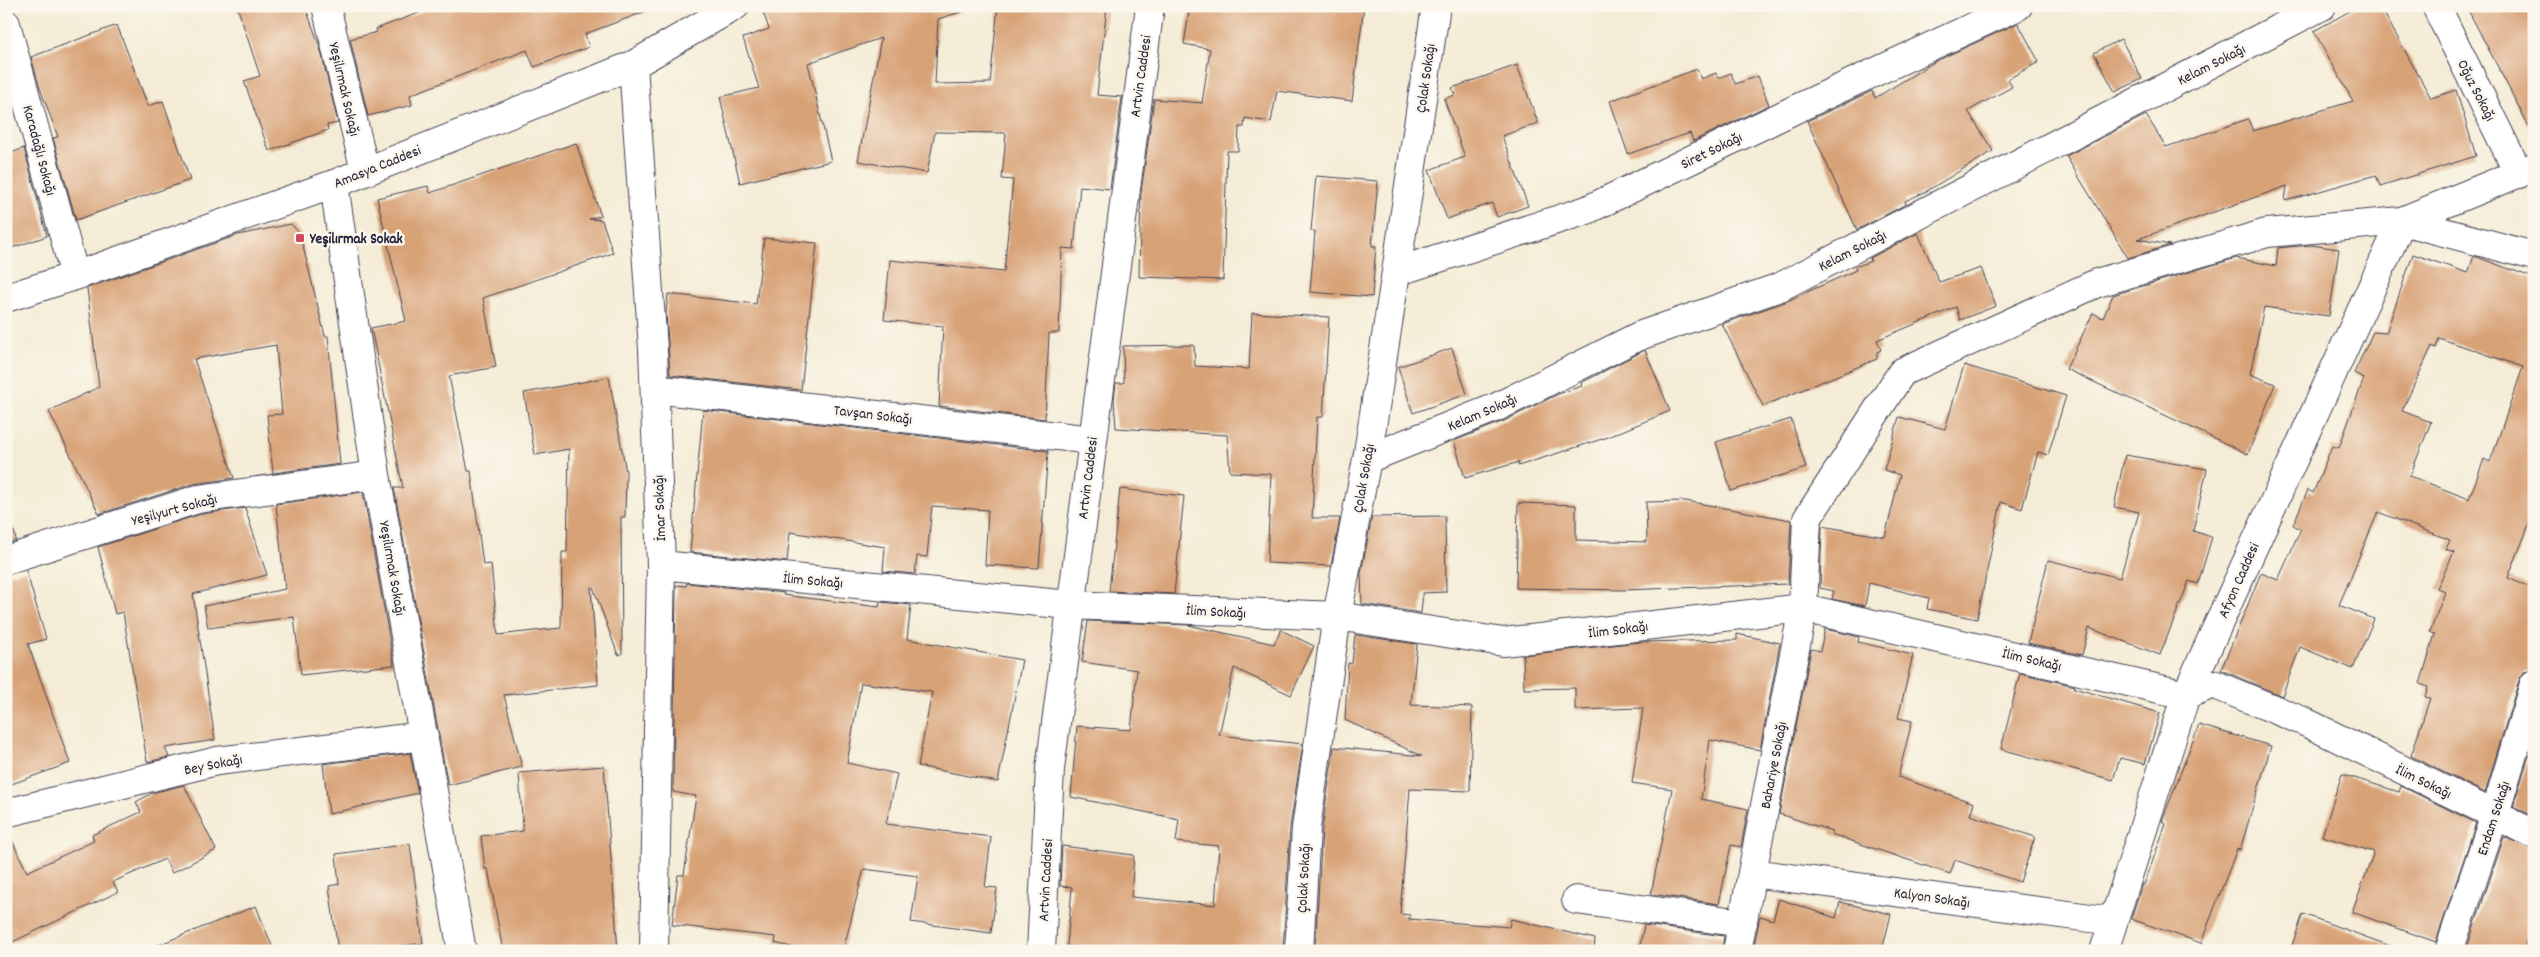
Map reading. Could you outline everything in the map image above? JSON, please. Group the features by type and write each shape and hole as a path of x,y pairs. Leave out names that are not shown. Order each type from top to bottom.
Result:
{"street":[{"name":"Yeşilırmak Sokağı","path":"326,6 365,171"},
{"name":"Amasya Caddesi","path":"6,298 75,276 334,184 632,65 735,6"},
{"name":"Artvin Caddesi","path":"1041,951 1050,769 1070,604 1150,6"},
{"name":"Çolak Sokağı","path":"1298,951 1306,828 1337,616 1367,459 1436,6"},
{"name":"Siret Sokağı","path":"1396,272 1587,210 1802,106 2018,6"},
{"name":"Kelam Sokağı","path":"1367,459 1497,408 1639,336 1780,287 2322,6"},
{"name":"Oğuz Sokağı","path":"2436,6 2526,170"},
{"name":"Karadağlı Sokağı","path":"6,24 75,276"},
{"name":"İmar Sokağı","path":"632,65 655,389 661,565 654,951"},
{"path":"2402,221 2526,170"},
{"name":"Yeşilırmak Sokağı","path":"334,184 376,475 462,951"},
{"path":"2402,221 2534,256"},
{"name":"Bahariye Sokağı","path":"1737,951 1803,608 1807,519 1852,453 1902,372 2097,283 2267,233 2402,221"},
{"name":"Afyon Caddesi","path":"2104,951 2186,695 2402,221"},
{"name":"Tavşan Sokağı","path":"655,389 1092,440"},
{"name":"Yeşilyurt Sokağı","path":"6,560 198,499 376,475"},
{"name":"İlim Sokağı","path":"661,565 1070,604 1337,616 1503,642 1803,608 2186,695 2213,684 2305,722 2494,817 2534,834"},
{"name":"Endam Sokağı","path":"2449,951 2494,817 2534,684"},
{"name":"Bey Sokağı","path":"6,813 217,761 424,736"},
{"name":"Kalyon Sokağı","path":"1752,873 2113,920"},
{"path":"1576,900 1743,923"}],"building":[{"path":"237,6 305,6 320,47 338,123 327,125 328,130 269,151 244,81 260,76"},
{"path":"437,6 651,6 652,9 585,34 589,47 534,67 527,50 410,95 412,105 368,116 350,39 377,32 376,29"},
{"path":"779,6 960,6 961,12 938,19 935,84 990,83 998,6 1107,6 1097,95 1122,97 1110,189 1080,186 1074,249 1062,248 1059,333 1049,333 1045,419 939,406 943,326 884,320 890,260 1004,272 1013,180 1002,179 1006,133 935,132 927,173 858,161 881,38 808,63 831,161 740,183 720,97 759,88 743,38 769,29 763,12"},
{"path":"1190,6 1364,6 1352,101 1277,91 1271,122 1245,118 1244,127 1239,127 1238,151 1227,151 1223,280 1139,277 1141,192 1154,99 1202,103 1210,49 1184,44"},
{"path":"2359,6 2380,6 2431,98 2456,90 2476,156 2380,186 2376,175 2285,201 2287,186 2138,239 2170,245 2128,258 2066,156 2146,115 2166,147 2248,119 2253,131 2353,101 2314,31"},
{"path":"2466,6 2528,6 2534,19 2534,136"},
{"path":"2018,23 2039,62 2008,79 2012,87 1968,111 1993,151 1925,192 1905,201 1906,204 1857,230 1807,121 1872,91 1875,98 1936,61"},
{"path":"117,25 148,106 163,101 190,180 76,220 53,138 58,137 31,57"},
{"path":"2121,39 2142,79 2115,92 2094,53"},
{"path":"1517,65 1538,123 1502,136 1528,206 1497,217 1492,203 1447,219 1429,170 1465,157 1444,99 1455,95 1452,88"},
{"path":"1697,69 1701,79 1716,73 1718,78 1731,73 1735,84 1758,76 1769,105 1693,141 1690,133 1628,154 1610,101"},
{"path":"576,143 601,216 589,219 602,220 613,253 483,298 496,367 449,376 468,471 471,471 483,565 491,564 498,635 561,628 562,552 567,552 569,449 535,455 524,393 609,377 626,472 625,517 621,517 622,654 618,655 593,587 591,587 598,685 504,695 522,767 448,785 394,488 403,488 371,328 406,321 377,198 428,186 430,193"},
{"path":"24,148 47,236 6,250 6,155"},
{"path":"1316,176 1378,181 1372,246 1376,246 1372,297 1310,292 1315,232 1311,231"},
{"path":"291,224 300,234 325,336 328,336 340,464 273,473 267,415 282,414 276,345 194,359 234,478 193,484 99,514 49,411 99,387 87,288 238,235"},
{"path":"1918,233 1939,282 1981,268 1996,306 1960,320 1956,307 1877,340 1881,350 1877,352 1877,359 1763,406 1722,324 1785,302 1856,270 1855,267 1871,261 1870,258"},
{"path":"764,238 817,243 801,390 670,375 666,312 668,294 756,304"},
{"path":"2311,245 2339,249 2329,316 2264,307 2250,374 2275,384 2248,454 2066,369 2093,313 2103,318 2113,295 2236,258 2276,266 2278,248"},
{"path":"2413,254 2468,273 2474,256 2534,278 2534,512 2508,578 2534,589 2534,669 2524,672 2519,680 2485,793 2411,756 2430,698 2425,697 2428,687 2420,684 2435,634 2430,632 2445,592 2437,588 2454,552 2446,549 2450,540 2378,512 2339,605 2374,619 2353,669 2300,647 2282,696 2221,670 2261,573 2278,580 2301,529 2293,525 2308,490 2313,493 2332,446 2339,448 2364,378 2354,373 2373,332 2386,333","holes":["2439,338 2523,367 2490,462 2484,459 2469,499 2410,476 2431,422 2402,411 2432,346 2436,348"]},
{"path":"1252,313 1329,317 1323,417 1317,417 1312,518 1340,518 1331,566 1267,563 1271,474 1230,472 1227,435 1116,428 1114,400 1116,383 1124,383 1123,346 1194,345 1195,366 1249,369"},
{"path":"1452,348 1467,394 1413,413 1398,367"},
{"path":"1645,350 1670,411 1605,438 1518,466 1519,462 1465,478 1454,441 1504,421 1558,394 1582,386 1581,383"},
{"path":"1964,365 2066,396 2048,455 2038,452 2022,509 2001,502 1977,619 1927,609 1929,598 1869,583 1865,606 1832,599 1834,591 1820,588 1822,526 1885,537 1900,475 1884,470 1899,417 1945,429"},
{"path":"703,410 1048,451 1039,568 985,565 988,510 932,506 927,557 917,556 915,574 883,571 885,547 790,532 787,562 690,552"},
{"path":"1791,419 1806,468 1731,491 1716,442"},
{"path":"2125,455 2207,469 2193,531 2212,537 2198,584 2189,581 2160,655 2089,628 2082,655 2028,643 2048,560 2120,578 2139,512 2114,507"},
{"path":"1120,489 1184,496 1174,594 1109,591"},
{"path":"363,492 394,665 301,675 294,617 208,628 204,606 285,589 276,504"},
{"path":"1686,501 1791,520 1788,584 1623,590 1516,588 1518,503 1576,505 1576,540 1647,542 1646,502"},
{"path":"245,508 267,575 193,594 215,740 165,748 169,757 147,762 123,612 115,614 98,547 201,514"},
{"path":"1445,516 1446,592 1423,593 1421,613 1362,604 1361,573 1372,517"},
{"path":"14,531 16,540 6,544 6,533"},
{"path":"26,570 46,639 28,644 70,763 6,786 6,575"},
{"path":"687,583 784,593 783,595 879,607 880,602 911,605 907,639 1022,660 998,782 918,766 932,692 861,683 847,763 897,774 886,824 991,837 985,887 997,888 991,933 911,922 918,876 864,869 843,951 807,951 775,943 776,937 672,925 678,875 684,875 696,796 673,792 676,585 686,586"},
{"path":"1088,621 1188,625 1274,644 1281,630 1314,646 1291,695 1234,668 1219,735 1303,744 1290,827 1283,951 1189,951 1158,948 1157,951 1117,951 1067,946 1072,887 1060,886 1062,846 1134,855 1131,897 1215,905 1219,846 1176,842 1179,819 1071,797 1077,726 1131,730 1137,670 1082,662"},
{"path":"1825,629 1859,637 1858,642 1913,655 1898,718 1912,721 1898,777 1974,803 1970,815 2035,837 2020,882 1955,860 1950,874 1831,834 1832,831 1779,814 1811,649 1820,651"},
{"path":"1737,634 1780,643 1760,750 1710,740 1701,799 1748,809 1741,847 1731,845 1719,904 1651,894 1672,789 1632,783 1643,708 1575,710 1575,688 1524,689 1523,655 1640,642 1737,640"},
{"path":"1355,635 1417,644 1411,705 1472,707 1470,791 1410,789 1400,914 1410,915 1409,919 1509,927 1511,919 1595,939 1594,951 1315,951 1322,830 1334,747 1422,756 1345,720 1348,663 1352,664"},
{"path":"2020,673 2075,686 2074,688 2160,713 2145,764 2120,758 2113,780 2001,749"},
{"path":"2199,725 2271,746 2240,850 2237,849 2201,943 2131,919 2142,884 2144,885 2166,824 2162,821"},
{"path":"2534,739 2534,816 2513,807"},
{"path":"410,753 418,793 329,814 323,764"},
{"path":"604,766 618,951 503,951 488,869 485,869 481,836 523,831 519,773"},
{"path":"2342,774 2399,792 2401,786 2476,823 2436,942 2352,912 2374,852 2322,836"},
{"path":"184,785 216,850 172,873 165,859 113,882 118,892 6,945 6,828 27,872 94,841 92,835 141,812 136,802 152,793"},
{"path":"2504,837 2534,849 2534,923 2522,951 2466,951"},
{"path":"410,844 423,943 366,951 338,951 329,886 339,884 336,854"},
{"path":"1779,899 1836,918 1840,902 1891,914 1882,951 1753,951 1760,916 1773,920"},
{"path":"256,906 274,951 148,951 148,949"},
{"path":"2303,914 2393,947 2393,951 2290,951"},
{"path":"1644,925 1724,936 1722,951 1639,951"}],"place":[{"name":"Yeşilırmak Sokak","path":"300,238"}]}
